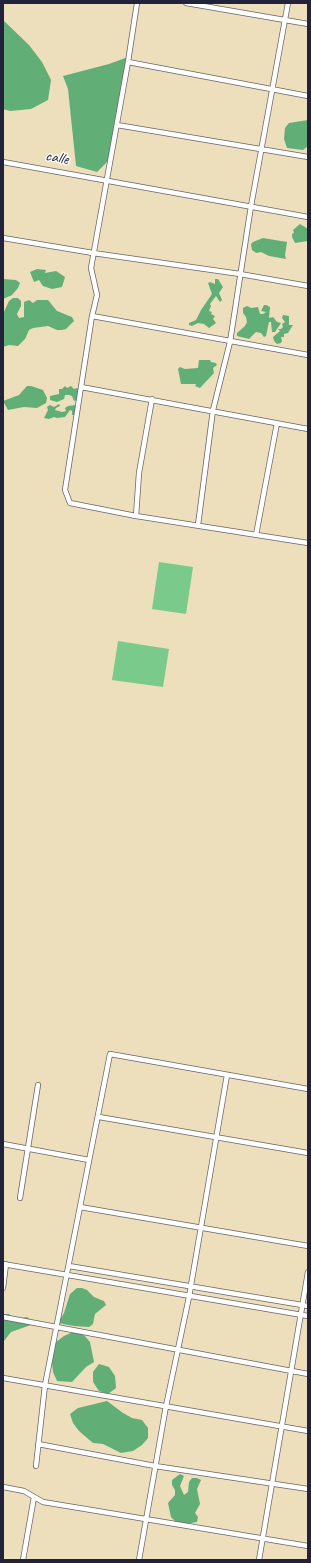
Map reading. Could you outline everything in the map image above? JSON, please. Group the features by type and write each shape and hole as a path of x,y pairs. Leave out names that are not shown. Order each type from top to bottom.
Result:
{"street":[{"path":"137,3 117,125 93,254 91,268 97,295 92,316 65,490 70,503 136,516 308,543"},
{"path":"186,3 308,24"},
{"path":"198,525 213,410 230,342 251,206 288,3"},
{"path":"128,62 308,96"},
{"path":"117,125 308,157"},
{"name":"calle","path":"3,162 107,179 308,217"},
{"path":"3,238 93,254 240,274 308,286"},
{"path":"92,316 308,355"},
{"path":"81,387 213,410 308,429"},
{"path":"136,516 139,473 152,399"},
{"path":"256,535 277,423"},
{"path":"36,1466 45,1385 110,1054 308,1089"},
{"path":"139,1560 166,1406 201,1228 227,1075"},
{"path":"20,1198 38,1085"},
{"path":"98,1117 308,1153"},
{"path":"3,1144 89,1160"},
{"path":"80,1207 308,1246"},
{"path":"3,1288 4,1264 188,1297 308,1316"},
{"path":"69,1266 305,1306"},
{"path":"259,1560 301,1315 305,1306 308,1272"},
{"path":"3,1317 308,1374"},
{"path":"3,1378 308,1431"},
{"path":"38,1444 155,1466 308,1488"},
{"path":"3,1487 24,1491 43,1502 308,1546"},
{"path":"23,1560 34,1497"}],"green space":[{"path":"3,20 29,45 42,62 51,80 48,100 31,109 10,111 3,109"},
{"path":"128,57 110,159 97,172 76,166 68,89 63,76 109,64"},
{"path":"308,120 308,146 303,150 287,148 284,139 285,128 289,123"},
{"path":"300,224 308,229 308,241 295,243 292,237 292,234 294,233 293,230"},
{"path":"263,238 287,242 285,255 286,259 269,256 261,252 256,253 252,250 251,244"},
{"path":"37,269 46,270 45,273 56,271 65,277 62,287 52,289 43,286 39,280 34,282 30,272"},
{"path":"3,279 16,280 20,283 12,295 3,299"},
{"path":"215,279 218,279 223,287 219,293 222,300 220,302 216,296 210,304 211,306 209,311 215,316 213,319 216,323 209,328 204,324 198,323 192,326 189,325 189,323 196,320 212,294 208,283 210,282 215,284"},
{"path":"13,298 18,298 21,301 21,306 17,314 19,318 24,317 24,302 29,300 33,303 37,300 48,300 57,311 72,317 74,321 66,329 62,330 57,330 48,326 33,328 29,330 25,339 18,346 9,345 3,347 3,314 9,301"},
{"path":"264,305 270,307 269,318 273,317 277,322 281,323 275,332 272,332 271,322 269,322 266,336 264,337 261,333 256,332 249,339 237,336 237,333 245,326 247,322 243,313 243,308 247,306 251,308 258,307 260,314 263,314 266,312 261,311"},
{"path":"283,315 289,316 289,325 293,325 288,333 284,334 284,337 281,337 281,343 277,344 273,337 280,331 278,329 283,327 282,324 285,322 282,318"},
{"path":"199,360 210,360 211,362 216,363 217,365 213,368 214,373 200,388 195,386 196,384 181,384 178,369 180,367 185,369 198,368"},
{"path":"27,386 43,390 47,398 46,403 37,408 24,407 8,410 3,401 19,395"},
{"path":"65,386 67,388 71,386 74,389 77,388 79,390 77,400 74,401 72,396 65,395 64,399 57,402 50,400 50,396 59,394 59,389 62,389"},
{"path":"59,404 60,406 55,410 62,412 66,411 65,408 68,406 76,405 77,409 75,410 75,415 72,415 72,411 70,410 65,417 54,417 49,419 44,418 48,410 47,407 50,405 54,407"},
{"path":"159,562 193,567 186,614 152,609"},
{"path":"118,641 169,649 163,687 112,680"},
{"path":"77,1288 87,1290 94,1297 104,1301 106,1305 95,1314 93,1324 89,1327 58,1323 64,1313 70,1294"},
{"path":"3,1314 9,1314 13,1318 17,1319 27,1317 31,1320 31,1325 11,1332 4,1341"},
{"path":"73,1332 83,1334 90,1342 94,1362 86,1367 72,1382 57,1381 53,1372 52,1362 56,1342"},
{"path":"99,1364 109,1367 115,1376 116,1388 108,1394 99,1391 93,1382 93,1372"},
{"path":"107,1401 132,1418 142,1420 148,1428 148,1438 142,1445 133,1451 121,1453 103,1444 93,1443 79,1431 73,1423 70,1414 78,1408"},
{"path":"180,1474 184,1476 180,1486 184,1495 188,1492 189,1482 192,1478 201,1480 197,1489 200,1504 195,1513 198,1517 197,1522 178,1524 171,1517 168,1503 175,1495 172,1480"}]}
